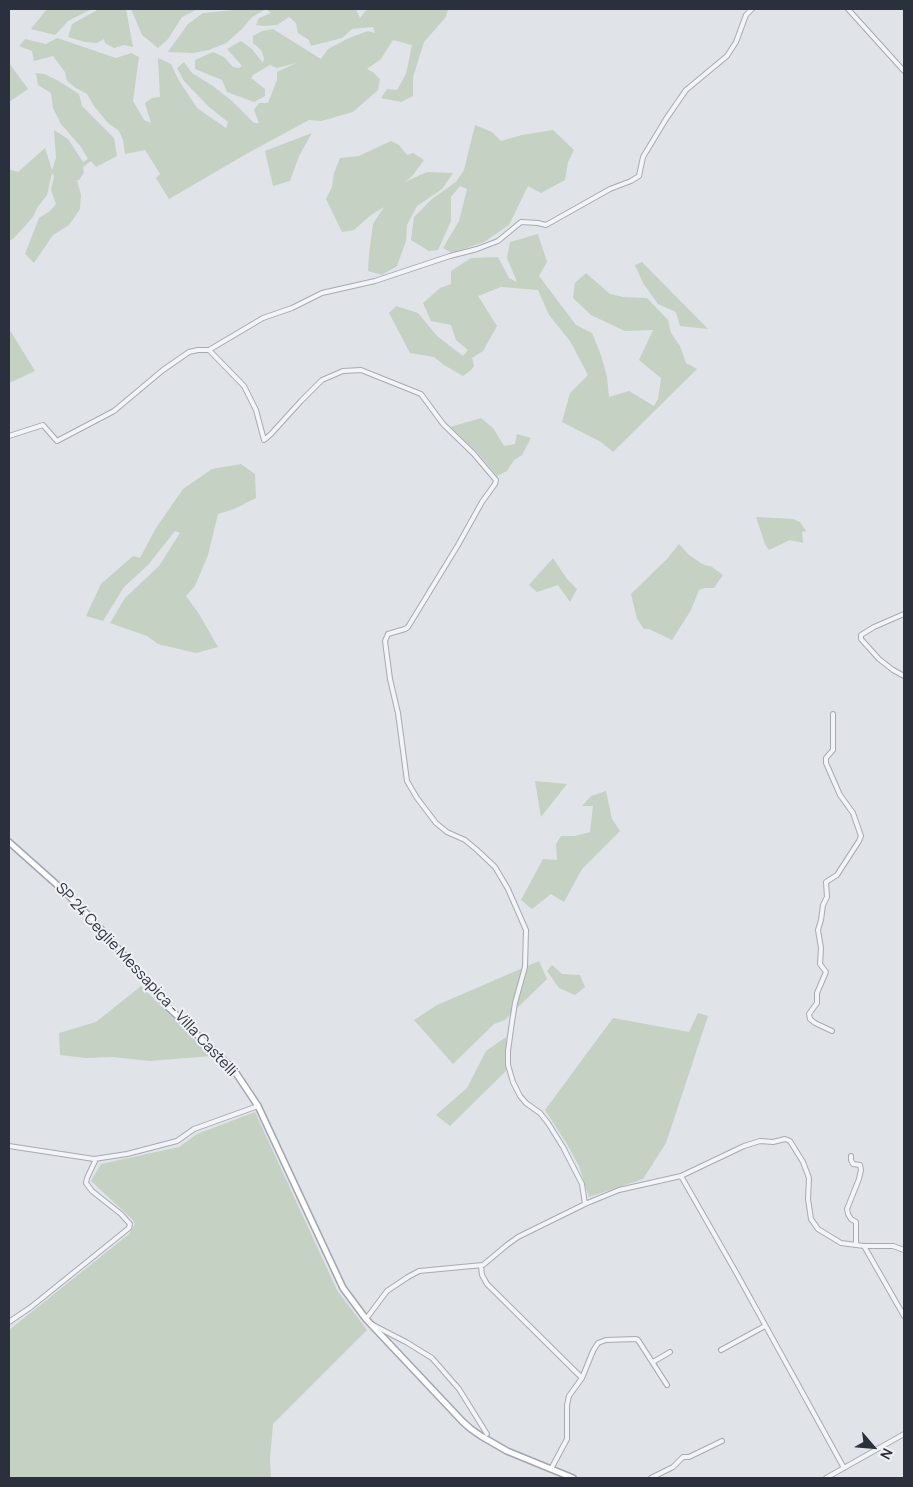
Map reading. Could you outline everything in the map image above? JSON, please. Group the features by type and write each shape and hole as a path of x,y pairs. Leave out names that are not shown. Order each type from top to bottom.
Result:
{"main road":[{"name":"SP 24 Ceglie Messapica - Villa Castelli","path":"9,842 81,908 167,1006 234,1070 258,1106 343,1288 367,1321 463,1422 481,1436 507,1451 573,1478"}],"street":[{"path":"9,436 43,426 57,441 114,411 189,352 209,350 263,318 292,308 322,293 375,281 477,249 498,241 522,222 546,225 610,189 631,181 639,176 643,157 686,90 728,56 736,42 746,15 752,9"},
{"path":"848,9 904,71"},
{"path":"209,350 244,386 256,410 264,440 272,434 322,380 343,371 361,370 421,394 444,424 473,453 496,480 408,627 388,634 385,641 390,679 398,713 407,781 436,823 447,832 465,840 494,867 508,889 526,930 525,967 512,1022 508,1065 520,1096 540,1113 563,1147 582,1184 585,1204"},
{"path":"904,614 861,634 861,639 879,658 893,670 904,676"},
{"path":"832,1031 815,1023 810,1019 809,1014 817,1003 817,993 826,972 820,964 821,948 818,930 823,905 827,897 826,882 837,874 860,841 861,836 853,813 840,795 826,763 826,758 833,750 833,714"},
{"path":"9,1146 96,1159 127,1154 177,1141 194,1129 258,1106"},
{"path":"481,1436 486,1432 459,1389 432,1358 367,1321 387,1291 419,1271 484,1266 518,1237 585,1204 619,1190 681,1176 744,1146 760,1141 773,1142 785,1139 790,1141 810,1178 808,1198 811,1219 818,1229 841,1242 864,1246 893,1246 904,1250"},
{"path":"851,1156 853,1164 860,1165 861,1170 848,1208 848,1214 856,1222 856,1245"},
{"path":"9,1322 31,1307 129,1228 130,1224 121,1214 92,1191 86,1183 96,1159"},
{"path":"681,1176 844,1468"},
{"path":"864,1246 904,1316"},
{"path":"481,1266 482,1275 488,1284 582,1378"},
{"path":"721,1350 765,1326"},
{"path":"551,1469 567,1439 567,1405 569,1396 582,1378 598,1343 602,1341 638,1340 654,1362 667,1385"},
{"path":"654,1362 670,1352"},
{"path":"826,1478 904,1434"},
{"path":"651,1478 673,1467 683,1456 689,1457 722,1441"}],"green space":[{"path":"47,9 92,9 68,21 55,35 31,29"},
{"path":"99,9 126,9 133,47 124,45 114,48 105,43 104,39 97,43 68,37 72,24"},
{"path":"131,9 198,9 182,17 168,39 158,48 142,35"},
{"path":"235,9 266,9 252,17 226,43 209,50 193,53 168,52 188,24 203,13"},
{"path":"266,9 356,9 360,18 367,9 448,9 446,17 424,42 413,77 413,96 401,102 381,98 387,89 397,90 406,74 412,45 393,40 381,59 367,69 380,79 378,90 353,112 321,121 309,120 169,199 156,178 160,174 145,150 125,154 123,140 119,131 108,123 87,94 67,81 65,72 53,56 34,61 32,51 19,46 25,39 46,44 57,38 116,58 131,53 139,57 133,101 144,120 151,123 145,103 152,98 160,97 158,58 171,64 178,79 197,108 226,128 228,122 209,107 184,81 177,68 184,62 192,73 232,101 254,123 259,123 254,110 259,103 268,103 277,80 277,72 296,63 277,68 270,65 253,75 251,78 265,89 265,96 254,102 227,92 222,80 195,69 195,60 213,52 224,57 233,67 239,68 242,66 227,49 241,41 252,49 263,63 264,58 261,50 253,43 253,36 262,31 273,29 321,59 328,49 349,38 368,31 375,33 373,27 352,29 342,38 311,46 309,40 298,33 296,23 289,17 277,25 256,25 259,18 271,13"},
{"path":"9,63 28,89 9,102"},
{"path":"36,73 44,74 57,80 79,94 82,106 114,138 117,156 96,167 91,161 83,167 84,173 77,180 81,195 80,209 69,225 53,235 34,263 25,254 39,218 50,211 56,204 51,190 54,176 52,173 47,195 33,217 9,241 9,169 18,172 45,148 52,170 56,158 54,130 68,139 83,162 88,159 81,147 61,124 53,108 51,93 38,85"},
{"path":"475,125 492,132 501,141 522,135 553,130 574,150 568,162 565,180 541,193 528,186 509,225 484,242 452,253 443,248 459,221 467,189 460,186 451,197 451,221 438,250 429,251 411,240 414,217 432,199 456,182 464,170"},
{"path":"312,133 299,156 290,181 273,186 265,151"},
{"path":"391,141 399,145 407,155 413,153 424,160 405,182 427,172 453,173 442,189 417,206 407,225 406,241 397,266 382,275 368,271 373,224 384,207 371,215 354,230 342,232 326,199 332,187 334,173 340,158 359,156"},
{"path":"538,234 547,262 539,276 576,325 592,333 607,377 609,397 629,391 654,406 658,399 661,378 639,360 653,330 625,331 591,315 573,298 575,283 586,273 610,294 623,297 647,298 668,320 671,333 680,346 686,363 697,369 613,452 601,442 562,422 570,393 588,375 570,341 549,315 538,290 501,287 478,296 497,326 483,351 472,358 474,366 463,376 434,357 410,353 389,313 396,306 418,313 437,336 463,356 468,350 456,340 451,325 431,321 423,303 440,288 451,284 451,271 471,258 498,257 509,278 517,282 507,258 510,242"},
{"path":"642,262 708,329 680,326 676,312 658,304 643,283 635,265"},
{"path":"9,331 35,371 9,383"},
{"path":"481,418 493,428 504,446 515,444 517,434 531,438 522,455 514,460 507,471 497,476 477,452 450,427"},
{"path":"241,464 255,474 256,498 234,509 218,514 208,555 195,586 186,596 218,647 196,653 158,644 147,636 110,623 125,598 159,566 180,533 175,531 148,565 124,587 103,621 86,616 101,584 133,556 140,558 156,528 183,489 212,469"},
{"path":"756,517 793,519 800,522 806,531 802,532 803,543 790,540 769,550 765,544"},
{"path":"679,544 688,554 702,564 712,567 723,575 714,588 699,590 691,610 672,640 649,629 644,629 637,619 631,594 667,559"},
{"path":"553,558 567,579 577,589 570,602 558,585 537,592 529,585"},
{"path":"535,781 567,784 541,817"},
{"path":"606,791 612,819 620,831 582,869 564,902 551,894 532,909 521,900 543,859 557,860 556,844 561,836 575,836 590,832 593,806 582,806 591,796"},
{"path":"539,961 547,979 505,1020 494,1024 453,1064 414,1020 437,1005"},
{"path":"552,965 562,974 580,975 585,987 575,995 559,988 547,971"},
{"path":"141,986 211,1056 150,1061 113,1057 86,1058 60,1055 59,1033 96,1022"},
{"path":"698,1013 708,1016 666,1143 643,1179 589,1197 579,1166 545,1110 613,1018 689,1032"},
{"path":"506,1037 506,1071 450,1126 436,1115 467,1088 486,1051"},
{"path":"255,1112 337,1290 367,1330 273,1424 270,1459 271,1478 9,1478 9,1330 129,1234 135,1224 91,1181 101,1164 179,1147 197,1134"}]}
